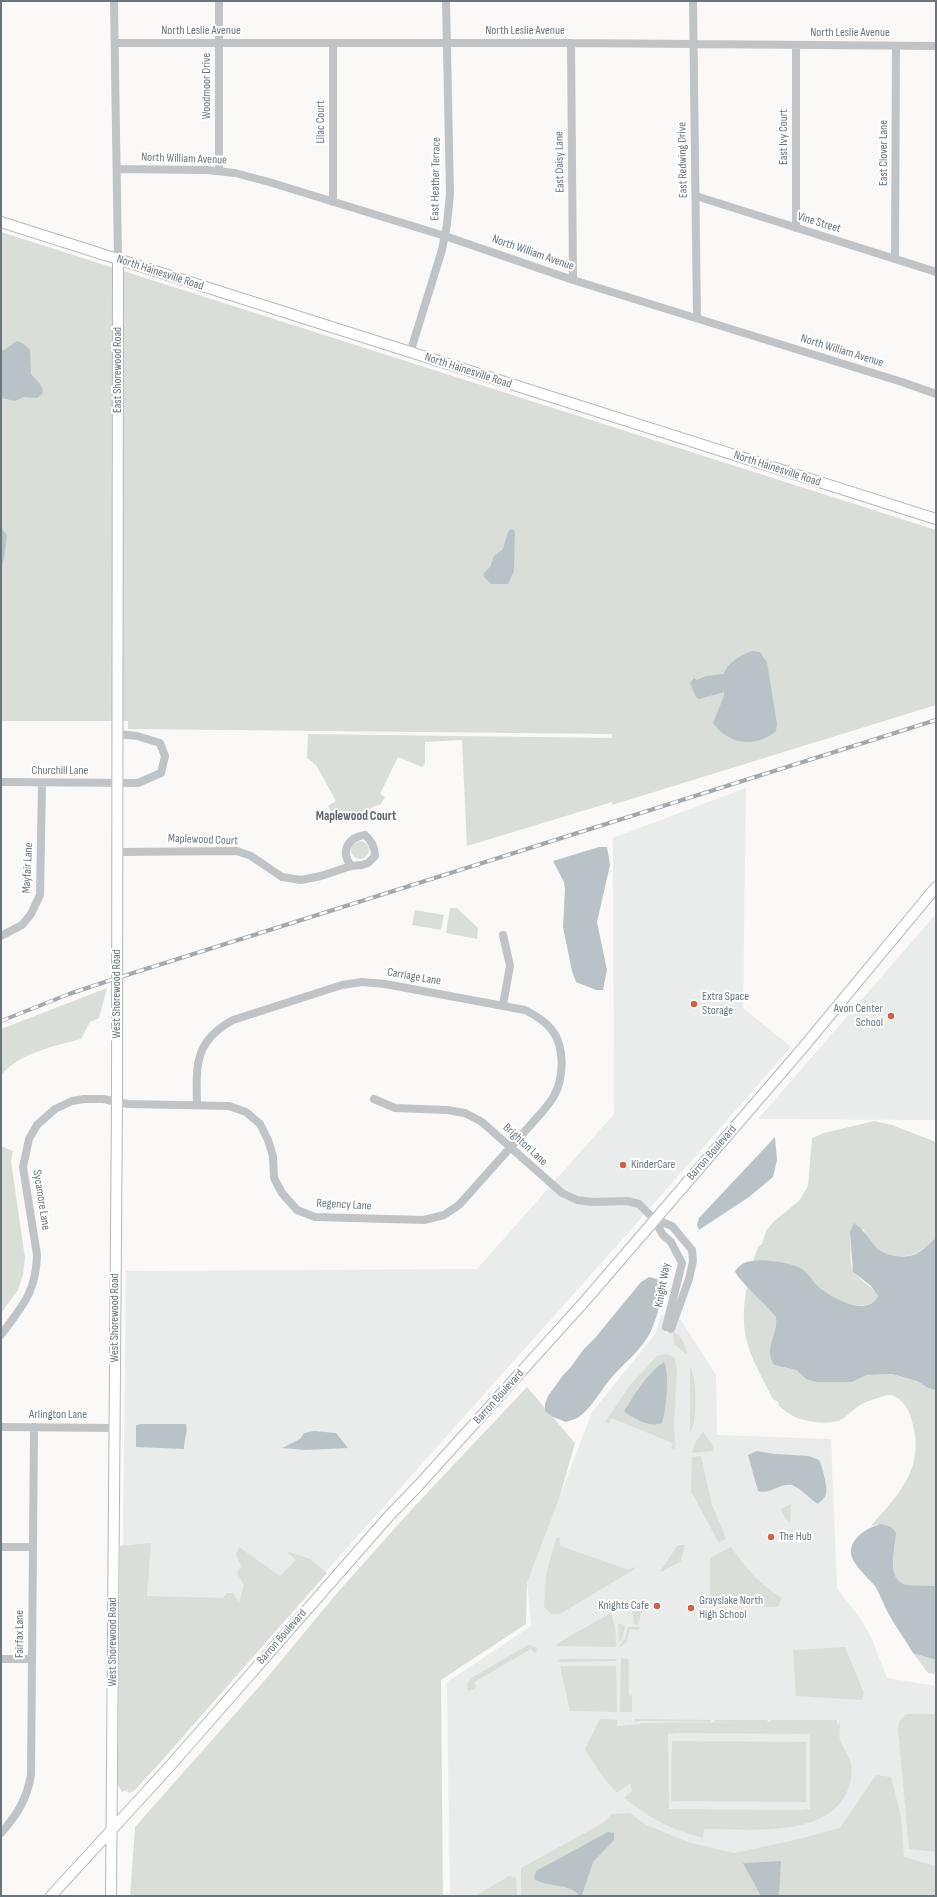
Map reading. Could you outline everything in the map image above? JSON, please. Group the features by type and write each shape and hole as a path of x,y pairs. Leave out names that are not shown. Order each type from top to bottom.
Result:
{"main road":[{"name":"North Hainesville Road","path":"1,222 936,519"},
{"name":"East Shorewood Road","path":"118,260 118,737"},
{"name":"West Shorewood Road","path":"111,1896 118,737"},
{"name":"Barron Boulevard","path":"51,1896 111,1828 170,1766 389,1516 567,1322 654,1219 801,1050 936,887"}],"street":[{"name":"East Shorewood Road","path":"114,1 118,260"},
{"name":"Woodmoor Drive","path":"218,1 219,171"},
{"name":"East Heather Terrace","path":"410,353 445,236 450,194 446,1"},
{"name":"East Redwing Drive","path":"693,1 697,318"},
{"name":"North Leslie Avenue","path":"115,43 447,43 936,46"},
{"name":"Lilac Court","path":"334,43 334,202"},
{"name":"East Daisy Lane","path":"571,44 573,280"},
{"name":"East Ivy Court","path":"796,45 796,228"},
{"name":"East Clover Lane","path":"895,259 896,46"},
{"name":"North William Avenue","path":"117,169 219,171 236,173 269,182 445,236 573,280 902,382 936,394"},
{"name":"Vine Street","path":"696,196 936,272"},
{"name":"Churchill Lane","path":"1,782 138,783 162,773 165,756 160,743 137,736 118,737"},
{"name":"Mayfair Lane","path":"1,936 22,925 37,904 40,894 42,783"},
{"name":"Maplewood Court","path":"118,852 237,851 251,856 282,877 301,880 322,876 351,866"},
{"path":"504,935 510,966 504,1005"},
{"name":"Carriage Lane","path":"197,1105 196,1073 200,1056 206,1041 218,1028 233,1020 342,985 362,982 385,984 525,1010 541,1019 552,1031 558,1045 562,1064 559,1083 554,1096 510,1148"},
{"name":"Sycamore Lane","path":"1,1335 28,1297 35,1280 37,1269 37,1255 23,1167 29,1139 37,1125 48,1114 64,1104 84,1099 117,1101"},
{"name":"Brighton Lane","path":"374,1099 395,1108 447,1110 465,1113 482,1122 562,1193 577,1200 592,1202 627,1201 639,1204 654,1219"},
{"name":"Regency Lane","path":"117,1101 128,1104 229,1106 246,1112 260,1124 268,1140 273,1156 274,1178 282,1193 297,1210 314,1217 424,1220 444,1215 459,1205 510,1148"},
{"name":"Knight Way","path":"654,1219 672,1226 692,1250 693,1262 689,1279 669,1328 682,1263 671,1242 663,1235 654,1219"},
{"name":"Arlington Lane","path":"1,1427 114,1428"},
{"name":"Fairfax Lane","path":"1,1833 20,1811 30,1787 31,1775 34,1427"},
{"path":"1,1547 33,1547"},
{"path":"1,1658 32,1658"}],"shaded area":[{"path":"1,232 936,530 936,705 612,805 612,802 467,846 462,740 425,742 425,764 422,767 398,757 380,794 385,797 380,805 360,814 352,815 331,812 328,806 336,801 316,765 307,758 308,734 612,738 612,734 128,729 128,721 1,721"},
{"path":"17,341 24,344 30,350 31,374 40,384 43,393 37,398 24,397 15,401 1,398 1,352"},
{"path":"1,528 7,535 2,565"},
{"path":"511,529 514,530 515,534 514,571 508,584 491,584 483,576 484,573 490,567 494,556 503,549 508,532"},
{"path":"752,651 760,652 767,662 777,724 776,731 768,737 751,742 742,742 726,736 713,723 724,696 724,692 699,699 696,697 690,683 694,678 697,680 706,676 724,674 725,670 735,660"},
{"path":"746,788 743,1008 791,1047 628,1233 128,1793 120,1787 126,1271 477,1269 614,1114 613,838"},
{"path":"360,841 364,842 368,846 368,854 364,858 360,859 356,858 352,854 351,850 352,846 356,842"},
{"path":"599,847 607,847 610,865 597,922 607,970 603,990 596,990 576,982 572,971 563,927 564,882 553,861"},
{"path":"450,908 457,908 478,928 477,939 446,933"},
{"path":"415,910 444,915 441,930 412,925"},
{"name":"Avon Center School","path":"936,914 936,1120 758,1119"},
{"path":"107,988 99,1018 90,1022 81,1039 38,1051 18,1061 1,1075 1,1029"},
{"path":"874,1121 892,1125 936,1142 936,1238 917,1253 907,1256 895,1256 884,1253 876,1247 863,1229 850,1238 852,1267 856,1275 878,1296 875,1302 861,1306 846,1303 831,1296 819,1287 804,1272 793,1266 778,1262 753,1261 758,1247 762,1244 766,1231 773,1222 799,1201 808,1186 812,1138 824,1133"},
{"path":"775,1137 777,1160 773,1177 749,1197 699,1230 697,1225 699,1218"},
{"path":"1,1146 13,1151 11,1161 25,1258 23,1275 18,1290 1,1313"},
{"path":"854,1223 863,1231 875,1246 883,1252 894,1256 911,1256 916,1254 922,1251 936,1238 936,1390 928,1388 917,1381 892,1374 867,1375 852,1382 816,1382 806,1379 796,1370 774,1365 771,1359 770,1347 775,1330 776,1317 741,1280 735,1271 744,1263 757,1260 790,1264 802,1269 819,1287 832,1296 849,1304 858,1306 866,1305 873,1302 878,1296 871,1286 853,1272 850,1232"},
{"path":"649,1277 661,1280 661,1300 648,1338 611,1378 585,1412 576,1419 566,1422 553,1417 545,1411 545,1404 548,1396 583,1350 595,1338 641,1282"},
{"path":"747,1287 776,1317 775,1330 770,1347 771,1359 774,1365 796,1370 806,1379 822,1382 852,1382 867,1375 892,1374 917,1381 928,1388 936,1390 936,1586 908,1585 901,1582 896,1577 893,1563 896,1532 876,1525 871,1526 902,1488 914,1461 916,1447 914,1430 906,1406 896,1397 886,1395 861,1405 844,1418 827,1423 797,1418 783,1409 779,1406 778,1402 773,1399 752,1358 748,1345 744,1319 744,1304"},
{"name":"Grayslake North High School","path":"661,1315 681,1320 716,1375 717,1435 831,1439 837,1588 860,1618 871,1637 887,1678 936,1686 936,1896 450,1896 447,1682 531,1626 527,1582 592,1412 656,1333"},
{"path":"673,1332 679,1335 683,1341 687,1355 674,1344"},
{"path":"666,1354 674,1357 677,1369 674,1420 675,1449 671,1448 673,1443 611,1418 609,1423 605,1422 631,1384 657,1356"},
{"path":"664,1362 667,1383 665,1410 662,1423 647,1424 637,1420 624,1411 647,1378"},
{"path":"690,1366 694,1380 696,1400 693,1427 690,1432"},
{"path":"527,1387 575,1443 559,1499 527,1583 526,1624 441,1680 443,1896 130,1896 135,1827 265,1680 338,1592 412,1509"},
{"path":"186,1424 187,1430 184,1449 136,1447 136,1425"},
{"path":"314,1431 336,1433 348,1448 306,1450 282,1448 300,1439 304,1433"},
{"path":"703,1432 712,1444 714,1451 692,1453 695,1443"},
{"path":"757,1451 775,1454 809,1456 819,1460 825,1482 825,1497 818,1504 792,1485 763,1492 758,1491 748,1455"},
{"path":"701,1456 712,1505 726,1538 719,1543 691,1491 692,1457"},
{"path":"791,1504 790,1523 785,1518 781,1509"},
{"path":"881,1524 891,1527 896,1532 893,1563 896,1577 901,1582 908,1585 936,1586 936,1660 913,1653 890,1617 875,1586 853,1560 851,1551 854,1541 866,1530"},
{"path":"560,1537 560,1546 629,1570 634,1567 635,1569 560,1614 551,1614 544,1607 546,1574 556,1539"},
{"path":"151,1543 147,1596 223,1598 227,1593 233,1593 239,1602 244,1585 237,1573 241,1566 236,1554 239,1547 280,1576 296,1560 286,1551 310,1559 327,1573 157,1766 134,1791 128,1793 128,1789 122,1792 118,1785 120,1546"},
{"path":"678,1545 685,1545 681,1561 661,1572 661,1570"},
{"path":"731,1547 742,1562 766,1587 782,1598 778,1607 746,1606 746,1603 718,1603 717,1606 710,1606 710,1558"},
{"path":"632,1609 642,1609 638,1625 634,1624"},
{"path":"611,1613 615,1628 616,1647 556,1646 558,1643"},
{"path":"618,1624 622,1624 625,1627 622,1638 619,1642"},
{"path":"628,1627 640,1627 639,1630 630,1629 626,1643 620,1647 625,1639"},
{"path":"528,1645 536,1647 537,1650 535,1654 531,1649 474,1682 476,1687 468,1691 468,1682 473,1677"},
{"path":"845,1647 864,1693 862,1700 796,1696 793,1650"},
{"path":"913,1653 936,1660 936,1674 928,1673"},
{"path":"621,1658 629,1659 629,1695 632,1696 632,1712 620,1712"},
{"path":"561,1659 616,1659 616,1661 558,1661"},
{"path":"560,1666 616,1666 617,1712 570,1711"},
{"path":"906,1714 936,1714 936,1852 909,1849 898,1728 899,1722"},
{"path":"600,1719 617,1720 617,1726 641,1723 753,1722 715,1722 715,1720 768,1720 767,1722 837,1722 838,1726 840,1721 840,1740 850,1761 852,1771 844,1797 831,1812 813,1821 792,1827 770,1829 704,1829 703,1838 670,1827 643,1812 624,1798 632,1791 630,1783 617,1793 600,1773 585,1749","holes":["668,1734 810,1734 810,1809 669,1809"]},
{"path":"634,1719 711,1720 711,1722 635,1721"},
{"path":"771,1720 837,1720 837,1722 771,1722"},
{"path":"672,1741 806,1742 806,1802 671,1801"},
{"path":"876,1775 891,1777 901,1817 904,1857 936,1866 936,1896 521,1896 521,1868 603,1823 612,1814 630,1813 646,1825 691,1843 734,1853 795,1840 840,1828"},
{"path":"608,1832 614,1833 614,1840 593,1862 582,1895 580,1896 564,1887 540,1882 534,1879 536,1871"},
{"path":"781,1861 779,1896 761,1896 743,1863"},
{"path":"509,1876 516,1878 517,1896 475,1896"}],"railway":[{"path":"1,1021 69,994 111,980 936,720"}],"place":[{"name":"Extra Space Storage","path":"694,1004"},
{"name":"Avon Center School","path":"891,1016"},
{"name":"KinderCare","path":"623,1165"},
{"name":"The Hub","path":"771,1537"},
{"name":"Knights Cafe","path":"657,1606"},
{"name":"Grayslake North High School","path":"691,1608"}],"district":[{"name":"Maplewood Court","path":"356,817"}]}
